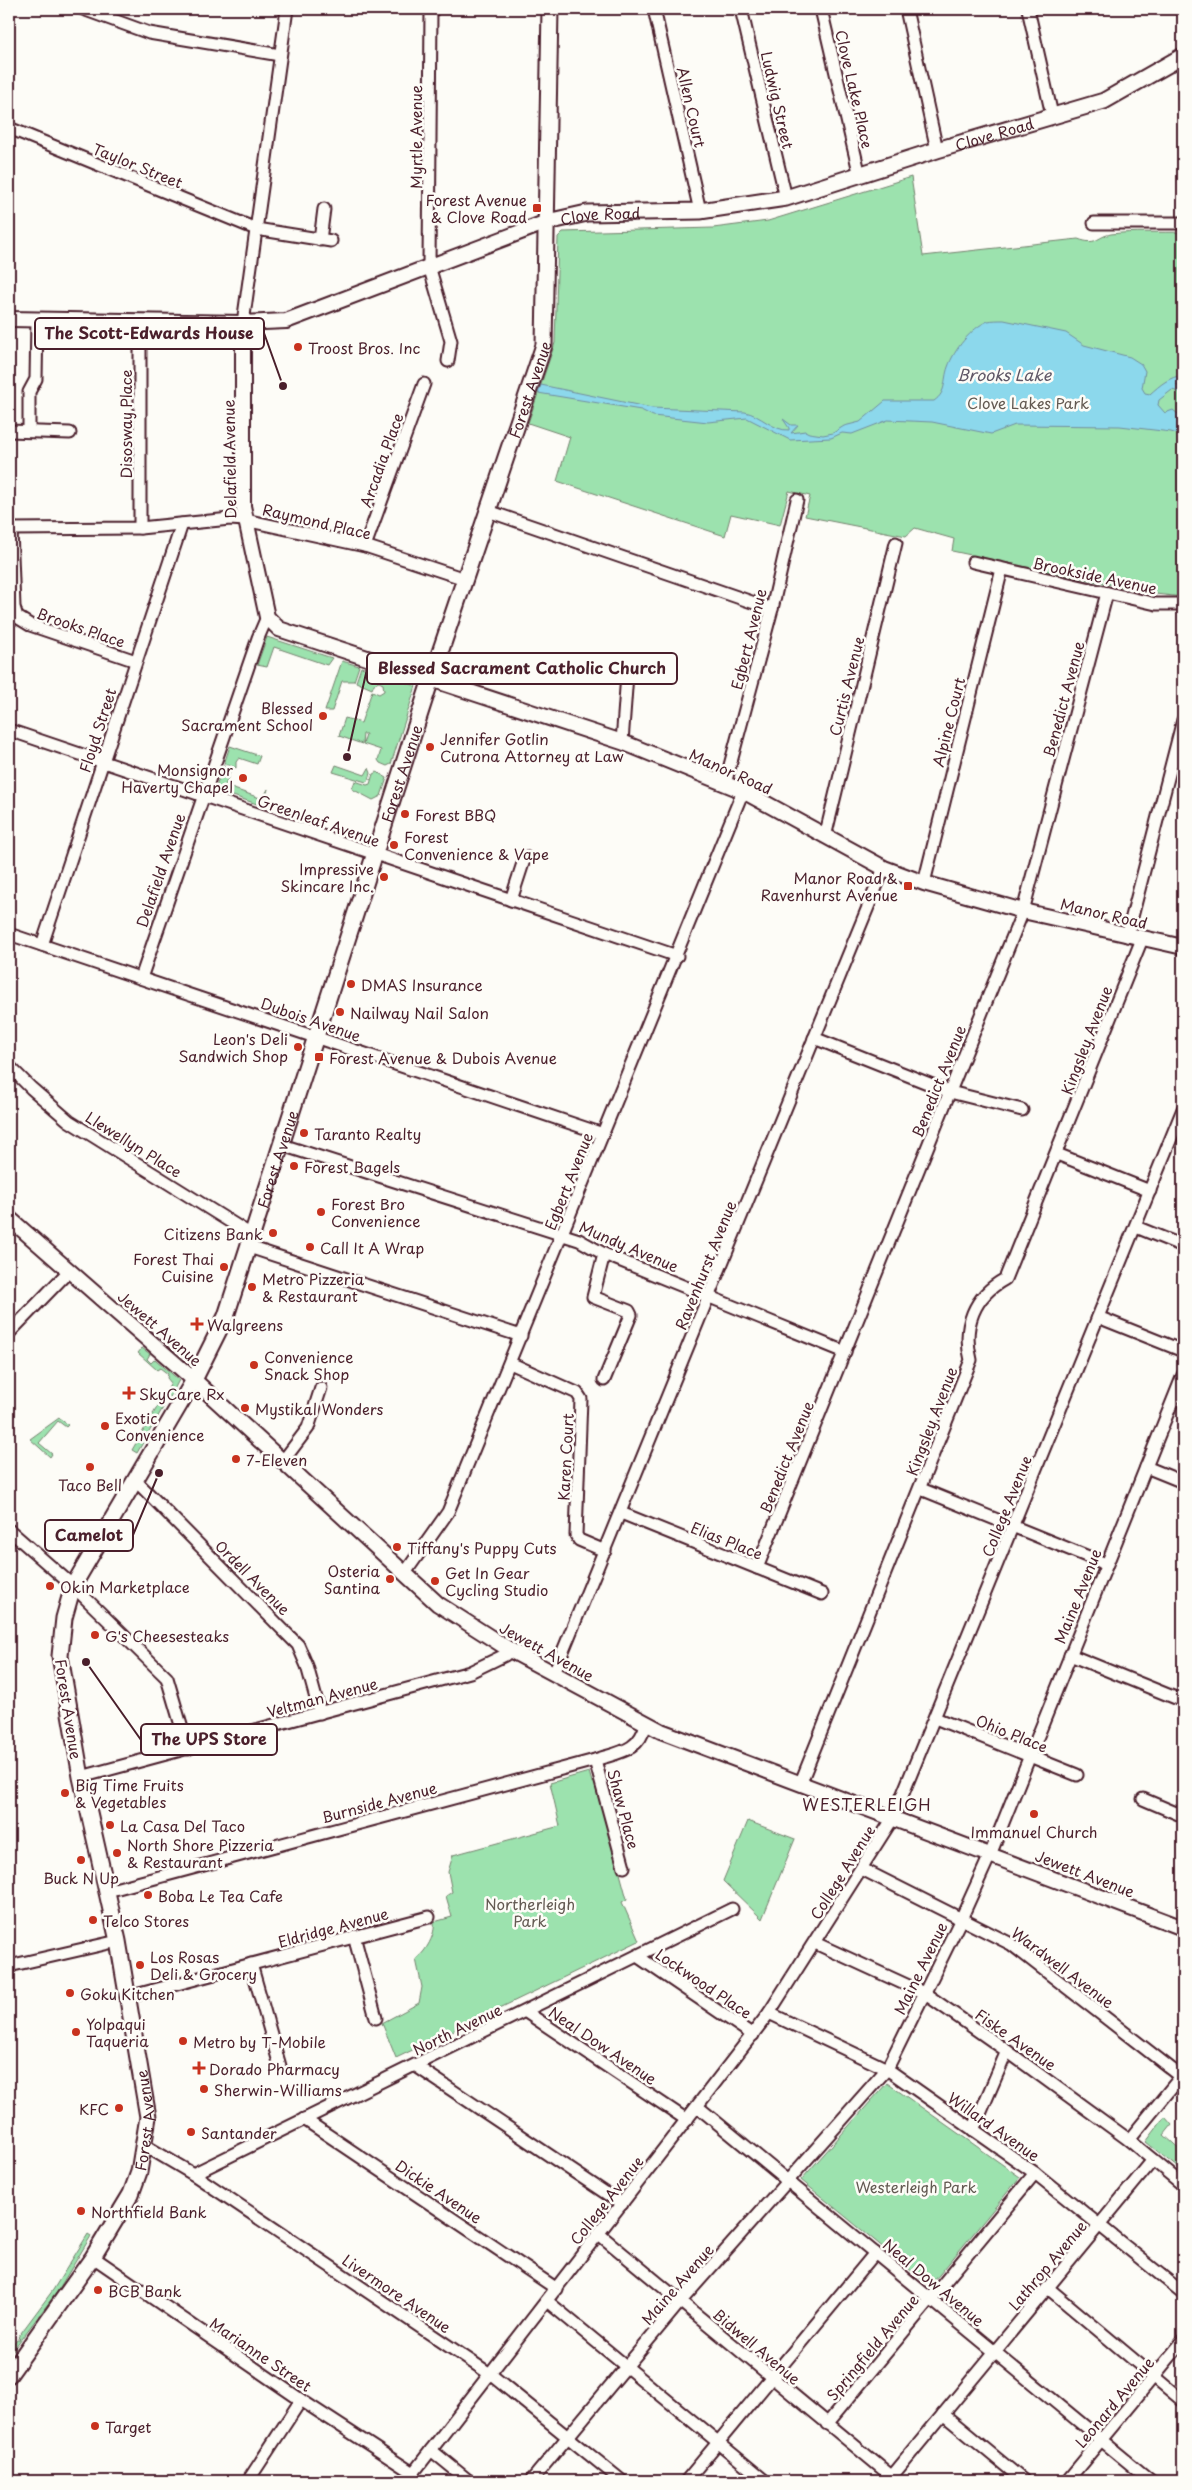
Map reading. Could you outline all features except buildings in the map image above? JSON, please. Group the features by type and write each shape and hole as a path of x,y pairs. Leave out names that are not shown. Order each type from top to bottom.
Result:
{"main road":[{"name":"Forest Avenue","path":"9,2375 93,2257 133,2188 144,2145 148,2117 118,1941 81,1777 60,1656 64,1618 73,1586 194,1380 226,1316 431,679 544,345 550,9"},
{"name":"Clove Road","path":"547,222 587,213 700,211 786,198 937,150 1104,101 1183,56"}],"street":[{"path":"83,9 149,33 280,54"},
{"name":"Delafield Avenue","path":"141,978 267,617 243,506 243,323 287,9"},
{"name":"Myrtle Avenue","path":"431,9 429,266 450,341 448,361"},
{"name":"Allen Court","path":"654,9 700,211"},
{"name":"Ludwig Street","path":"741,9 786,198"},
{"name":"Clove Lake Place","path":"821,9 860,176"},
{"path":"906,9 937,150"},
{"path":"1028,9 1052,115"},
{"name":"Taylor Street","path":"9,128 256,230 325,241 324,209"},
{"name":"Clove Road","path":"9,319 243,323 286,321 547,222"},
{"path":"1094,224 1183,223"},
{"path":"29,431 29,392 36,379 37,320"},
{"name":"Disosway Place","path":"140,321 140,528"},
{"name":"Arcadia Place","path":"365,546 424,384"},
{"path":"9,431 70,433"},
{"name":"Egbert Avenue","path":"725,784 772,609 797,500"},
{"path":"488,511 772,609"},
{"name":"Raymond Place","path":"10,529 140,528 230,519 246,520 365,546 465,579"},
{"name":"Floyd Street","path":"42,945 182,524"},
{"name":"Brooks Place","path":"10,529 14,607 17,617 30,625 136,661"},
{"name":"Curtis Avenue","path":"825,837 896,543"},
{"name":"Brookside Avenue","path":"973,562 1156,604 1183,604"},
{"name":"Alpine Court","path":"924,883 1002,569"},
{"name":"Benedict Avenue","path":"757,1568 1023,911 1106,593"},
{"name":"Manor Road","path":"267,617 273,625 285,632 622,742 743,791 884,868 924,883 1023,911 1127,936 1183,947"},
{"path":"622,742 628,661"},
{"path":"1127,936 1183,720"},
{"name":"Greenleaf Avenue","path":"9,731 677,956"},
{"name":"Egbert Avenue","path":"405,1573 448,1512 563,1235 743,791"},
{"path":"511,900 525,857"},
{"name":"Ravenhurst Avenue","path":"554,1673 884,868"},
{"name":"Dubois Avenue","path":"9,934 603,1134"},
{"name":"Kingsley Avenue","path":"801,1782 921,1489 971,1360 967,1335 972,1313 986,1292 1005,1279 1057,1154 1142,939"},
{"path":"814,1038 950,1092 1022,1110"},
{"name":"Llewellyn Place","path":"9,1066 36,1093 69,1121 251,1242 521,1336"},
{"name":"College Avenue","path":"410,2477 753,2035 815,1943 894,1818 1183,1109"},
{"name":"Mundy Avenue","path":"282,1144 579,1240 604,1254 845,1352"},
{"path":"1057,1154 1150,1191"},
{"name":"Jewett Avenue","path":"9,1218 194,1380 449,1613 510,1650 646,1724 1183,1928"},
{"path":"1136,1227 1183,1246"},
{"path":"604,1254 593,1297 628,1311 631,1315 604,1380"},
{"path":"9,1333 69,1271"},
{"path":"1098,1318 1183,1352"},
{"name":"Karen Court","path":"510,1363 577,1393 581,1399 576,1535 579,1540 605,1551"},
{"name":"Maine Avenue","path":"531,2481 680,2302 887,2069 961,1919 990,1854 1028,1755 1183,1375"},
{"path":"283,1461 308,1428 321,1388"},
{"path":"1146,1467 1183,1482"},
{"name":"Ordell Avenue","path":"136,1481 298,1645 307,1666 320,1713"},
{"path":"921,1489 1106,1564"},
{"name":"Elias Place","path":"621,1513 822,1594"},
{"path":"9,1530 73,1586 167,1678 188,1749"},
{"name":"Veltman Avenue","path":"81,1777 470,1672 505,1655 510,1650"},
{"path":"1070,1654 1183,1700"},
{"name":"Ohio Place","path":"935,1718 1077,1774"},
{"name":"Burnside Avenue","path":"107,1891 595,1760 636,1744 641,1740 646,1724"},
{"name":"Shaw Place","path":"595,1760 624,1867"},
{"path":"1142,1799 1183,1816"},
{"name":"Wardwell Avenue","path":"862,1870 1011,1944 1183,2076"},
{"name":"North Avenue","path":"193,2174 304,2118 526,2012 732,1909"},
{"name":"Eldridge Avenue","path":"128,1997 429,1917"},
{"path":"354,1936 376,2018"},
{"path":"9,1966 118,1941"},
{"name":"Fiske Avenue","path":"815,1943 924,1994 1007,2050 1129,2140 1183,2185"},
{"name":"Lockwood Place","path":"637,1956 753,2035"},
{"path":"251,1964 280,2066"},
{"name":"Neal Dow Avenue","path":"526,2012 687,2120"},
{"name":"Willard Avenue","path":"769,2013 887,2069 1035,2173 1101,2224 1183,2293"},
{"path":"973,2130 1007,2050"},
{"path":"416,2066 622,2204"},
{"path":"1129,2140 1183,2076"},
{"name":"Neal Dow Avenue","path":"698,2107 1151,2481"},
{"name":"Dickie Avenue","path":"304,2118 556,2289"},
{"name":"Livermore Avenue","path":"144,2145 193,2174 490,2374 622,2481"},
{"name":"Lathrop Avenue","path":"892,2480 943,2414 1153,2160"},
{"name":"Springfield Avenue","path":"827,2424 1035,2173"},
{"name":"Bidwell Avenue","path":"599,2234 892,2480"},
{"path":"686,2481 875,2253"},
{"name":"Marianne Street","path":"93,2257 410,2477"},
{"path":"1048,2288 1183,2401"},
{"path":"547,2301 765,2481"},
{"name":"Leonard Avenue","path":"1067,2481 1183,2341"},
{"path":"248,2481 301,2400"},
{"path":"943,2414 1024,2481"},
{"path":"431,2450 468,2481"}],"green space":[{"name":"Clove Lakes Park","path":"911,177 923,256 1078,239 1089,242 1106,235 1120,233 1183,232 1183,597 1155,594 952,551 954,539 915,528 906,536 805,516 810,496 789,491 780,525 731,514 725,536 557,481 570,437 528,423 555,343 558,237 563,232 713,228 768,221"},
{"path":"267,637 332,658 327,665 274,647 267,667 257,665"},
{"path":"342,661 359,666 354,681 342,681 332,711 325,711"},
{"path":"361,667 416,686 391,764 387,766 378,760 381,750 363,744 366,734 363,734 362,744 339,736 345,718 361,723 372,691 379,694 384,691 383,684 379,682 374,684 372,689 356,682"},
{"path":"230,746 260,756 257,764 239,758 236,762 236,768 224,764"},
{"path":"336,765 365,775 369,768 371,773 369,780 366,782 333,772"},
{"path":"223,766 231,769 225,786 263,799 268,789 263,806 215,790"},
{"path":"377,772 387,778 381,796 373,800 352,789 355,781 367,785 370,784 373,774"},
{"path":"142,1348 150,1354 147,1359 151,1363 155,1359 179,1380 169,1399 164,1396 171,1383 167,1378 168,1374 160,1368 157,1370 138,1353"},
{"path":"159,1404 164,1406 137,1453 132,1450"},
{"path":"59,1418 68,1425 66,1427 58,1421 39,1443 52,1454 50,1457 30,1439"},
{"name":"Northerleigh Park","path":"589,1772 592,1782 595,1782 627,1899 622,1902 639,1941 396,2058 382,2023 419,2003 422,1987 416,1959 430,1942 434,1922 452,1917 446,1896 452,1892 448,1872 453,1855 560,1826 550,1783"},
{"path":"748,1821 795,1839 762,1919 723,1881"},
{"name":"Westerleigh Park","path":"887,2083 1020,2177 930,2286 801,2180"},
{"path":"1165,2117 1172,2125 1164,2135 1183,2152 1183,2162 1178,2168 1146,2142"},
{"path":"88,2234 91,2236 57,2292 9,2355 9,2349 17,2339 20,2339 18,2337 53,2290"}],"water":[{"name":"Brooks Lake","path":"1004,320 1066,333 1084,345 1130,357 1141,364 1145,371 1142,388 1145,393 1150,394 1169,380 1183,375 1183,384 1176,385 1183,389 1183,393 1172,390 1159,400 1158,405 1165,413 1173,410 1183,418 1183,436 1171,432 1120,426 1015,425 991,434 932,422 888,420 852,434 842,433 831,438 790,440 747,418 708,422 653,416 641,410 538,393 541,385 652,408 745,412 783,430 789,430 789,428 783,419 791,425 798,425 791,433 805,431 823,435 833,433 844,426 860,422 885,401 934,401 941,394 951,360 969,334 988,321"}],"place":[{"name":"Forest Avenue & Clove Road","path":"537,208"},
{"name":"Troost Bros. Inc","path":"298,347"},
{"name":"The Scott-Edwards House","path":"283,386"},
{"name":"Blessed Sacrament School","path":"323,716"},
{"name":"Jennifer Gotlin Cutrona Attorney at Law","path":"430,747"},
{"name":"Blessed Sacrament Catholic Church","path":"347,757"},
{"name":"Monsignor Haverty Chapel","path":"243,778"},
{"name":"Forest BBQ","path":"405,814"},
{"name":"Forest Convenience & Vape","path":"394,845"},
{"name":"Impressive Skincare Inc.","path":"384,877"},
{"name":"Manor Road & Ravenhurst Avenue","path":"908,886"},
{"name":"DMAS Insurance","path":"351,984"},
{"name":"Nailway Nail Salon","path":"340,1012"},
{"name":"Leon's Deli Sandwich Shop","path":"298,1047"},
{"name":"Forest Avenue & Dubois Avenue","path":"319,1057"},
{"name":"Taranto Realty","path":"304,1133"},
{"name":"Forest Bagels","path":"294,1166"},
{"name":"Forest Bro Convenience","path":"321,1212"},
{"name":"Citizens Bank","path":"273,1233"},
{"name":"Call It A Wrap","path":"310,1247"},
{"name":"Forest Thai Cuisine","path":"224,1267"},
{"name":"Metro Pizzeria & Restaurant","path":"252,1287"},
{"name":"Walgreens","path":"197,1324"},
{"name":"Convenience Snack Shop","path":"254,1365"},
{"name":"SkyCare Rx","path":"129,1393"},
{"name":"Mystikal Wonders","path":"245,1408"},
{"name":"Exotic Convenience","path":"105,1426"},
{"name":"7-Eleven","path":"236,1459"},
{"name":"Taco Bell","path":"90,1467"},
{"name":"Camelot","path":"159,1473"},
{"name":"Tiffany's Puppy Cuts","path":"397,1547"},
{"name":"Osteria Santina","path":"390,1579"},
{"name":"Get In Gear Cycling Studio","path":"435,1581"},
{"name":"Okin Marketplace","path":"50,1586"},
{"name":"G's Cheesesteaks","path":"95,1635"},
{"name":"The UPS Store","path":"86,1662"},
{"name":"Big Time Fruits & Vegetables","path":"65,1793"},
{"name":"Immanuel Church","path":"1034,1814"},
{"name":"La Casa Del Taco","path":"110,1825"},
{"name":"North Shore Pizzeria & Restaurant","path":"117,1853"},
{"name":"Buck N Up","path":"81,1860"},
{"name":"Boba Le Tea Cafe","path":"148,1895"},
{"name":"Telco Stores","path":"93,1920"},
{"name":"Los Rosas Deli & Grocery","path":"140,1965"},
{"name":"Goku Kitchen","path":"70,1993"},
{"name":"Yolpaqui Taqueria","path":"76,2032"},
{"name":"Metro by T-Mobile","path":"183,2041"},
{"name":"Dorado Pharmacy","path":"199,2068"},
{"name":"Sherwin-Williams","path":"204,2089"},
{"name":"KFC","path":"119,2108"},
{"name":"Santander","path":"191,2132"},
{"name":"Northfield Bank","path":"81,2211"},
{"name":"BCB Bank","path":"98,2290"},
{"name":"Target","path":"95,2426"}],"district":[{"name":"WESTERLEIGH","path":"867,1804"}]}
